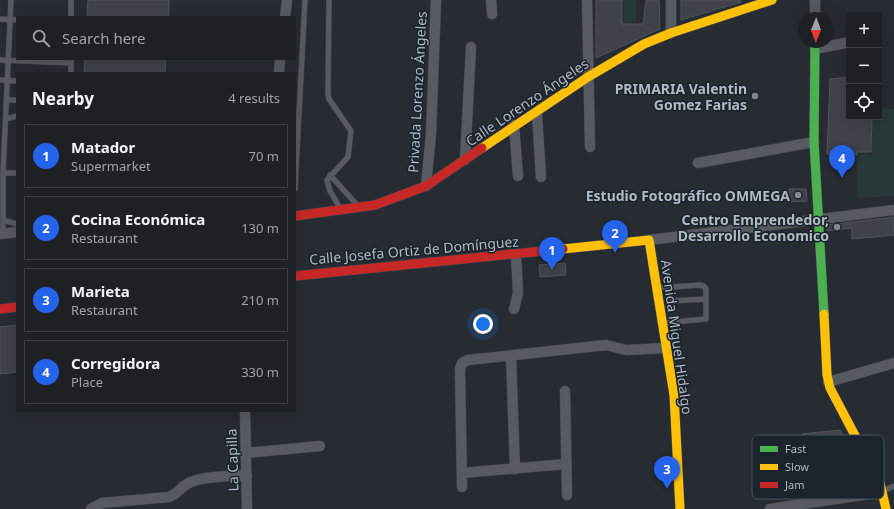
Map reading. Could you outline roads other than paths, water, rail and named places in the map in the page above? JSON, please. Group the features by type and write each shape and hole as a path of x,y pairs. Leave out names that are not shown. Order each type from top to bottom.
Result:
{"street":[{"path":"285,16 287,0"},
{"name":"Privada Lorenzo Ángeles","path":"426,186 431,134 436,0"},
{"path":"492,0 492,14"},
{"path":"587,0 590,147"},
{"path":"671,0 671,33"},
{"name":"Calle Lorenzo Ángeles","path":"296,216 375,205 426,186 514,125 537,112 588,77 644,44 671,33 772,0"},
{"path":"815,0 815,12"},
{"path":"834,44 845,43"},
{"path":"464,160 471,47"},
{"path":"815,48 814,142 817,221 828,382 854,435"},
{"path":"279,72 280,60"},
{"path":"537,112 541,177"},
{"path":"514,125 518,176"},
{"path":"698,163 814,142"},
{"name":"Calle Josefa Ortiz de Domínguez","path":"296,276 649,240 817,221 894,210"},
{"path":"1,234 16,232"},
{"name":"Avenida Miguel Hidalgo","path":"649,240 674,395 680,509"},
{"path":"514,309 518,293 516,254"},
{"path":"0,309 16,307"},
{"path":"462,487 460,369 462,363 468,360 606,345 626,350 666,348"},
{"path":"511,356 516,469"},
{"path":"828,382 894,363"},
{"path":"565,391 567,494"},
{"name":"La Capilla","path":"244,412 247,509"},
{"path":"246,453 320,446"},
{"path":"462,473 566,464"},
{"path":"91,509 102,503 169,497 178,493 187,484 198,480 247,474"},
{"path":"770,509 836,499"},
{"path":"884,499 886,509"},
{"path":"120,509 133,501"}],"lane":[{"path":"1,234 3,220 7,60 11,0"},
{"path":"71,0 71,16"},
{"path":"296,170 305,0"},
{"path":"329,0 328,94 329,99 351,131 348,158 330,175 327,184 341,210"},
{"path":"0,19 16,20"},
{"path":"0,60 71,61 70,72"},
{"path":"0,80 16,81"},
{"path":"7,100 16,100"},
{"path":"6,119 16,116"},
{"path":"4,173 16,173"},
{"path":"330,175 359,207"},
{"path":"3,220 16,224"},
{"path":"657,288 700,285 704,286 706,289 706,319 702,321 662,323"},
{"path":"672,301 706,299"},
{"path":"884,491 894,486"}],"place":[{"name":"PRIMARIA Valentin Gomez Farias","path":"755,96"},
{"name":"Corregidora","path":"842,178"},
{"name":"Estudio Fotográfico OMMEGA","path":"798,195"},
{"name":"Centro Emprendedor, Desarrollo Economico","path":"837,227"},
{"name":"Cocina Económica","path":"615,253"},
{"name":"Matador","path":"552,270"},
{"name":"Marieta","path":"667,489"}]}
